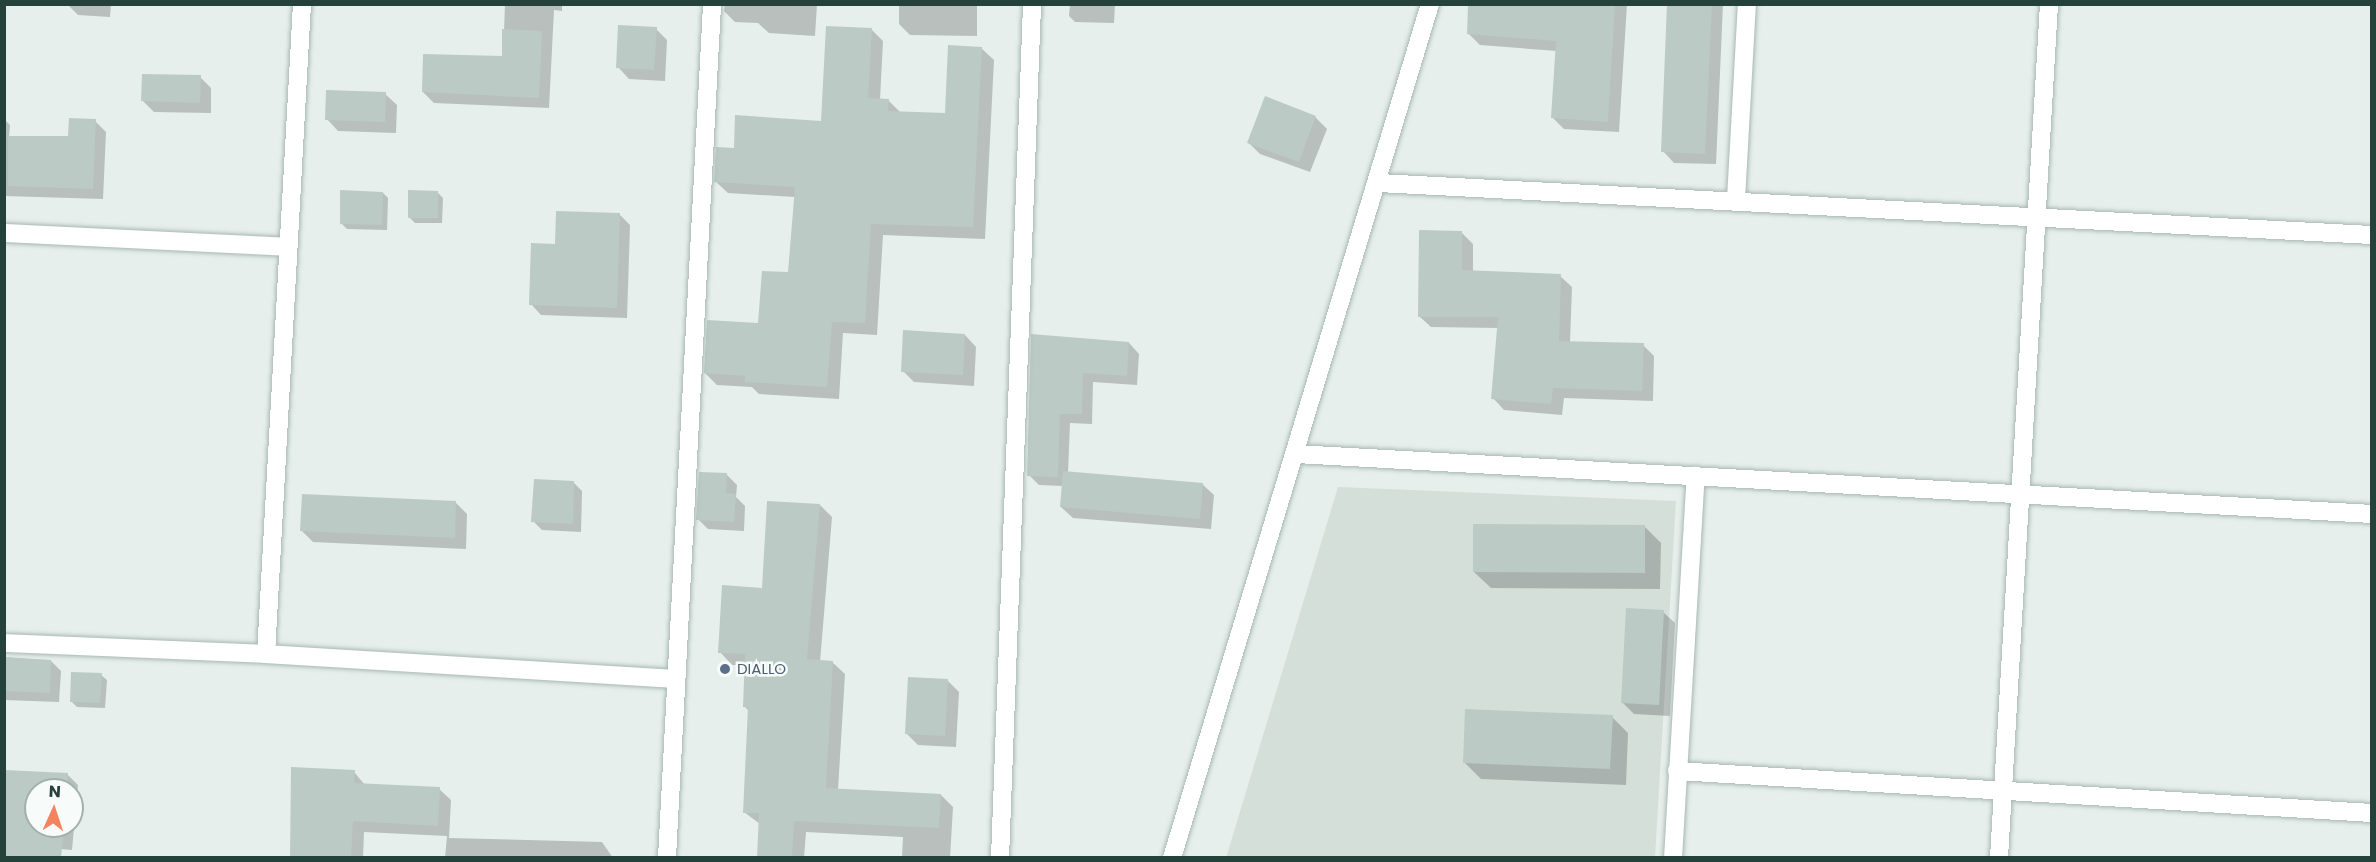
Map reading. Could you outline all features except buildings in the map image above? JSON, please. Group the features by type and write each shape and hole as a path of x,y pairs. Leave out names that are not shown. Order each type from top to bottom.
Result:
{"street":[{"path":"266,654 302,4"},
{"path":"668,858 675,679 712,4"},
{"path":"1000,858 1032,4"},
{"path":"1172,858 1379,183 1430,4"},
{"path":"1737,199 1747,4"},
{"path":"2000,858 2049,4"},
{"path":"1379,183 1737,199 2372,235"},
{"path":"4,233 288,247"},
{"path":"1296,454 2372,514"},
{"path":"1674,858 1677,771 1696,476"},
{"path":"4,643 266,654 675,679"},
{"path":"1677,771 2372,813"}],"shaded area":[{"path":"1338,487 1676,501 1655,857 1226,858"}],"place":[{"name":"DIALLO","path":"725,669"}]}
